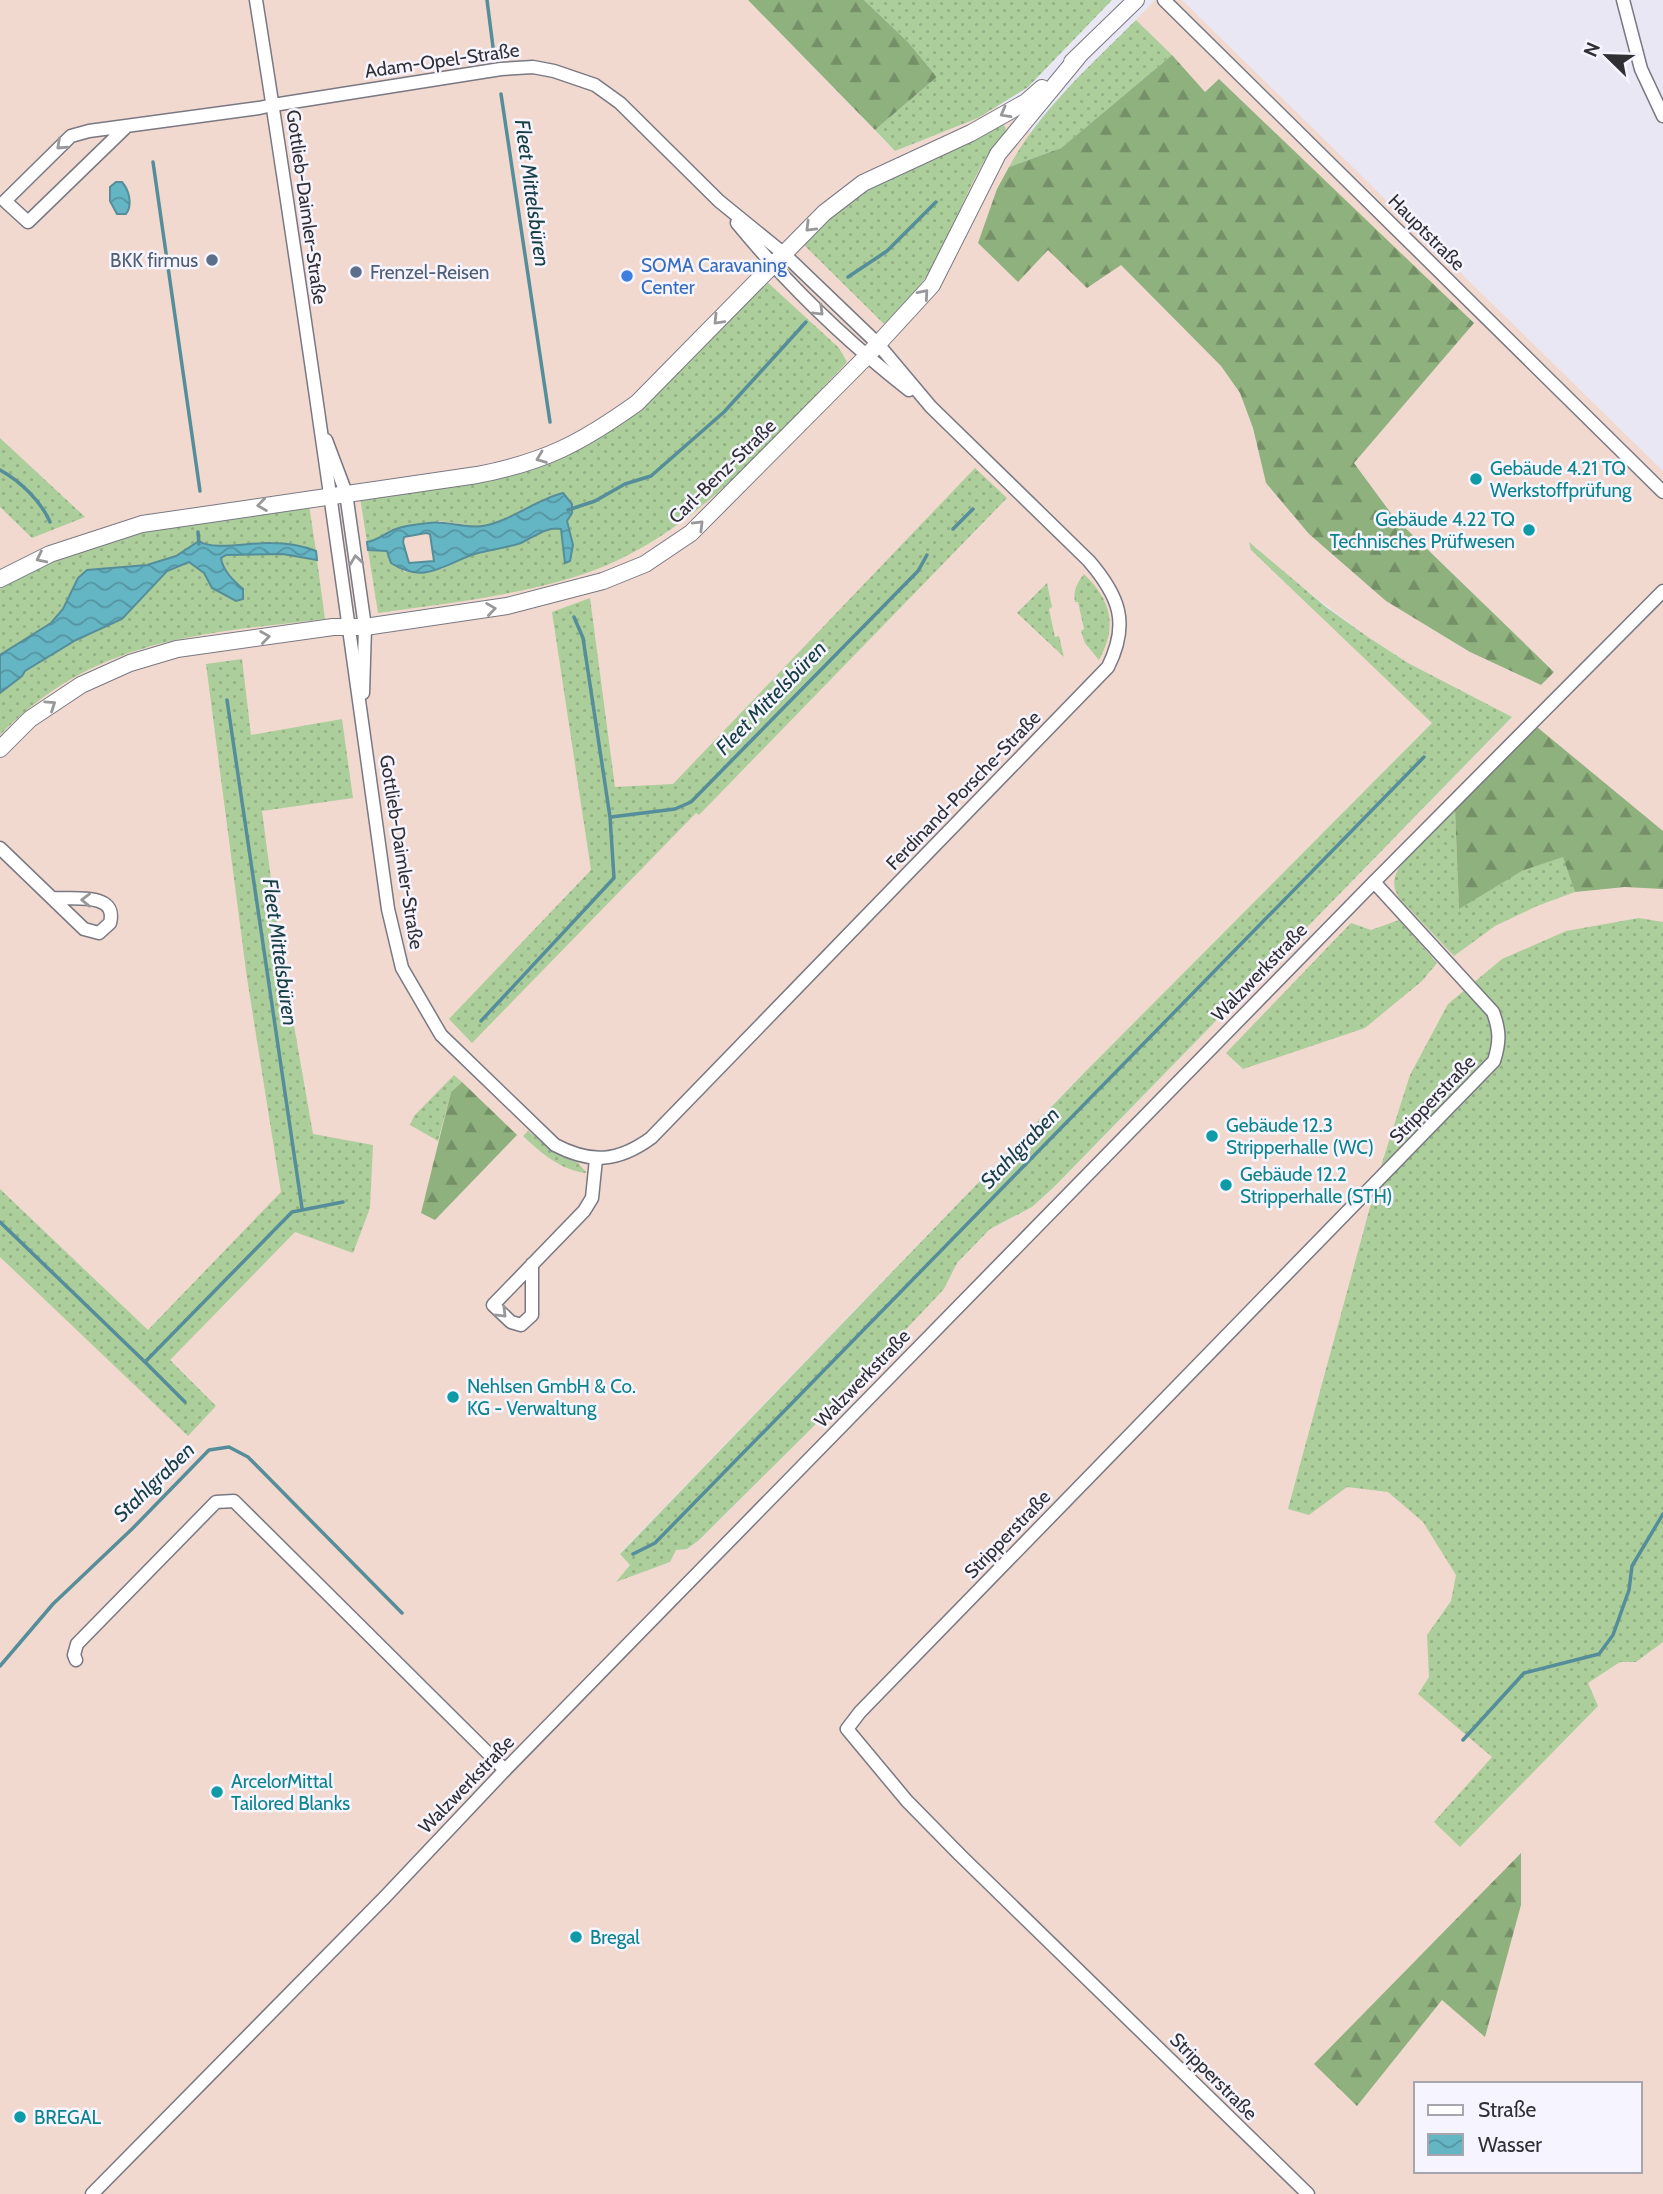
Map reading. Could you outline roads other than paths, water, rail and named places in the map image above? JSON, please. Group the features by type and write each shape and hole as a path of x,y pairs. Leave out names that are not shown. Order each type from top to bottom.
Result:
{"street":[{"name":"Gottlieb-Daimler-Straße","path":"256,0 388,909 402,968 441,1035 555,1145 571,1153 596,1158"},
{"name":"Hauptstraße","path":"1164,0 1663,492"},
{"path":"1623,0 1641,69 1663,116"},
{"name":"Carl-Benz-Straße","path":"0,579 50,554 142,524 517,467 566,449 601,429 636,403 824,213 863,183 971,133 1026,102 1078,57 1130,6"},
{"name":"Carl-Benz-Straße","path":"0,749 30,719 81,685 130,663 177,649 333,627 365,627 508,606 603,581 645,564 691,533 878,344 932,285 998,155 1078,57"},
{"name":"Adam-Opel-Straße","path":"125,128 27,222 5,201 71,136 89,131 125,128 501,69 533,67 595,85 620,103 777,259"},
{"name":"Ferdinand-Porsche-Straße","path":"596,1158 623,1154 651,1138 1098,679 1114,657 1120,636 1118,605 1107,581 931,407 878,344 777,259"},
{"name":"Ferdinand-Porsche-Straße","path":"777,259 866,356 931,407"},
{"name":"Gottlieb-Daimler-Straße","path":"318,420 346,493 365,627 361,715"},
{"name":"Walzwerkstraße","path":"92,2194 1374,882 1663,591"},
{"path":"0,848 54,898"},
{"name":"Stripperstraße","path":"1308,2194 960,1856 907,1801 847,1729 860,1712 1494,1061 1500,1042 1499,1027 1493,1012 1374,882"},
{"path":"532,1264 532,1315 521,1325 511,1322 493,1305 532,1264 584,1211 592,1198 596,1158"},
{"path":"76,1660 77,1644 216,1502 234,1501 505,1770"}],"water":[{"path":"116,182 122,182 127,189 130,202 126,214 117,214 110,201 110,187"},
{"path":"563,493 572,504 572,513 567,521 573,545 570,561 565,563 561,529 556,528 521,543 478,553 425,572 403,570 391,563 387,551 368,550 367,542 392,530 435,522 483,526","holes":["430,534 434,561 409,563 404,537"]},
{"path":"199,541 213,545 282,543 316,551 317,560 283,554 226,555 221,558 224,567 243,589 243,599 236,601 212,588 204,573 189,562 167,571 122,619 76,640 25,671 0,693 0,655 51,623 63,609 78,578 87,570 147,565 176,556"}],"waterway":[{"name":"Fleet Mittelsbüren","path":"487,0 493,47"},
{"name":"Fleet Mittelsbüren","path":"501,94 550,422"},
{"name":"Fleet Mittelsbüren","path":"153,162 200,491"},
{"name":"Fleet Mittelsbüren","path":"848,277 887,251 936,202"},
{"name":"Fleet Mittelsbüren","path":"568,510 595,501 625,484 651,476 724,412 806,322"},
{"name":"Fleet Mittelsbüren","path":"0,470 29,492 50,522"},
{"name":"Fleet Mittelsbüren","path":"953,529 973,509"},
{"name":"Fleet Mittelsbüren","path":"198,532 199,544"},
{"name":"Fleet Mittelsbüren","path":"611,817 675,809 691,802 918,571 927,555"},
{"name":"Fleet Mittelsbüren","path":"481,1021 614,878 610,817 583,638 574,617"},
{"name":"Fleet Mittelsbüren","path":"227,700 302,1208"},
{"name":"Stahlgraben","path":"633,1554 655,1543 1424,757"},
{"name":"Fleet Mittelsbüren","path":"0,1222 145,1362 292,1212 343,1202"},
{"name":"Fleet Mittelsbüren","path":"145,1362 185,1402"},
{"name":"Stahlgraben","path":"0,1666 53,1604 133,1528 209,1450 229,1447 248,1457 402,1613"},
{"path":"1463,1740 1524,1673 1599,1654 1613,1635 1629,1590 1632,1566 1663,1514"}],"place":[{"name":"BKK firmus","path":"212,260"},
{"name":"Frenzel-Reisen","path":"356,272"},
{"name":"SOMA Caravaning Center","path":"627,276"},
{"name":"Gebäude 4.21 TQ Werkstoffprüfung","path":"1476,479"},
{"name":"Gebäude 4.22 TQ Technisches Prüfwesen","path":"1529,530"},
{"name":"Gebäude 12.3 Stripperhalle (WC)","path":"1212,1136"},
{"name":"Gebäude 12.2 Stripperhalle (STH)","path":"1226,1185"},
{"name":"Nehlsen GmbH & Co. KG - Verwaltung","path":"453,1397"},
{"name":"ArcelorMittal Tailored Blanks","path":"217,1792"},
{"name":"Bregal","path":"576,1937"},
{"name":"BREGAL","path":"20,2117"}]}
